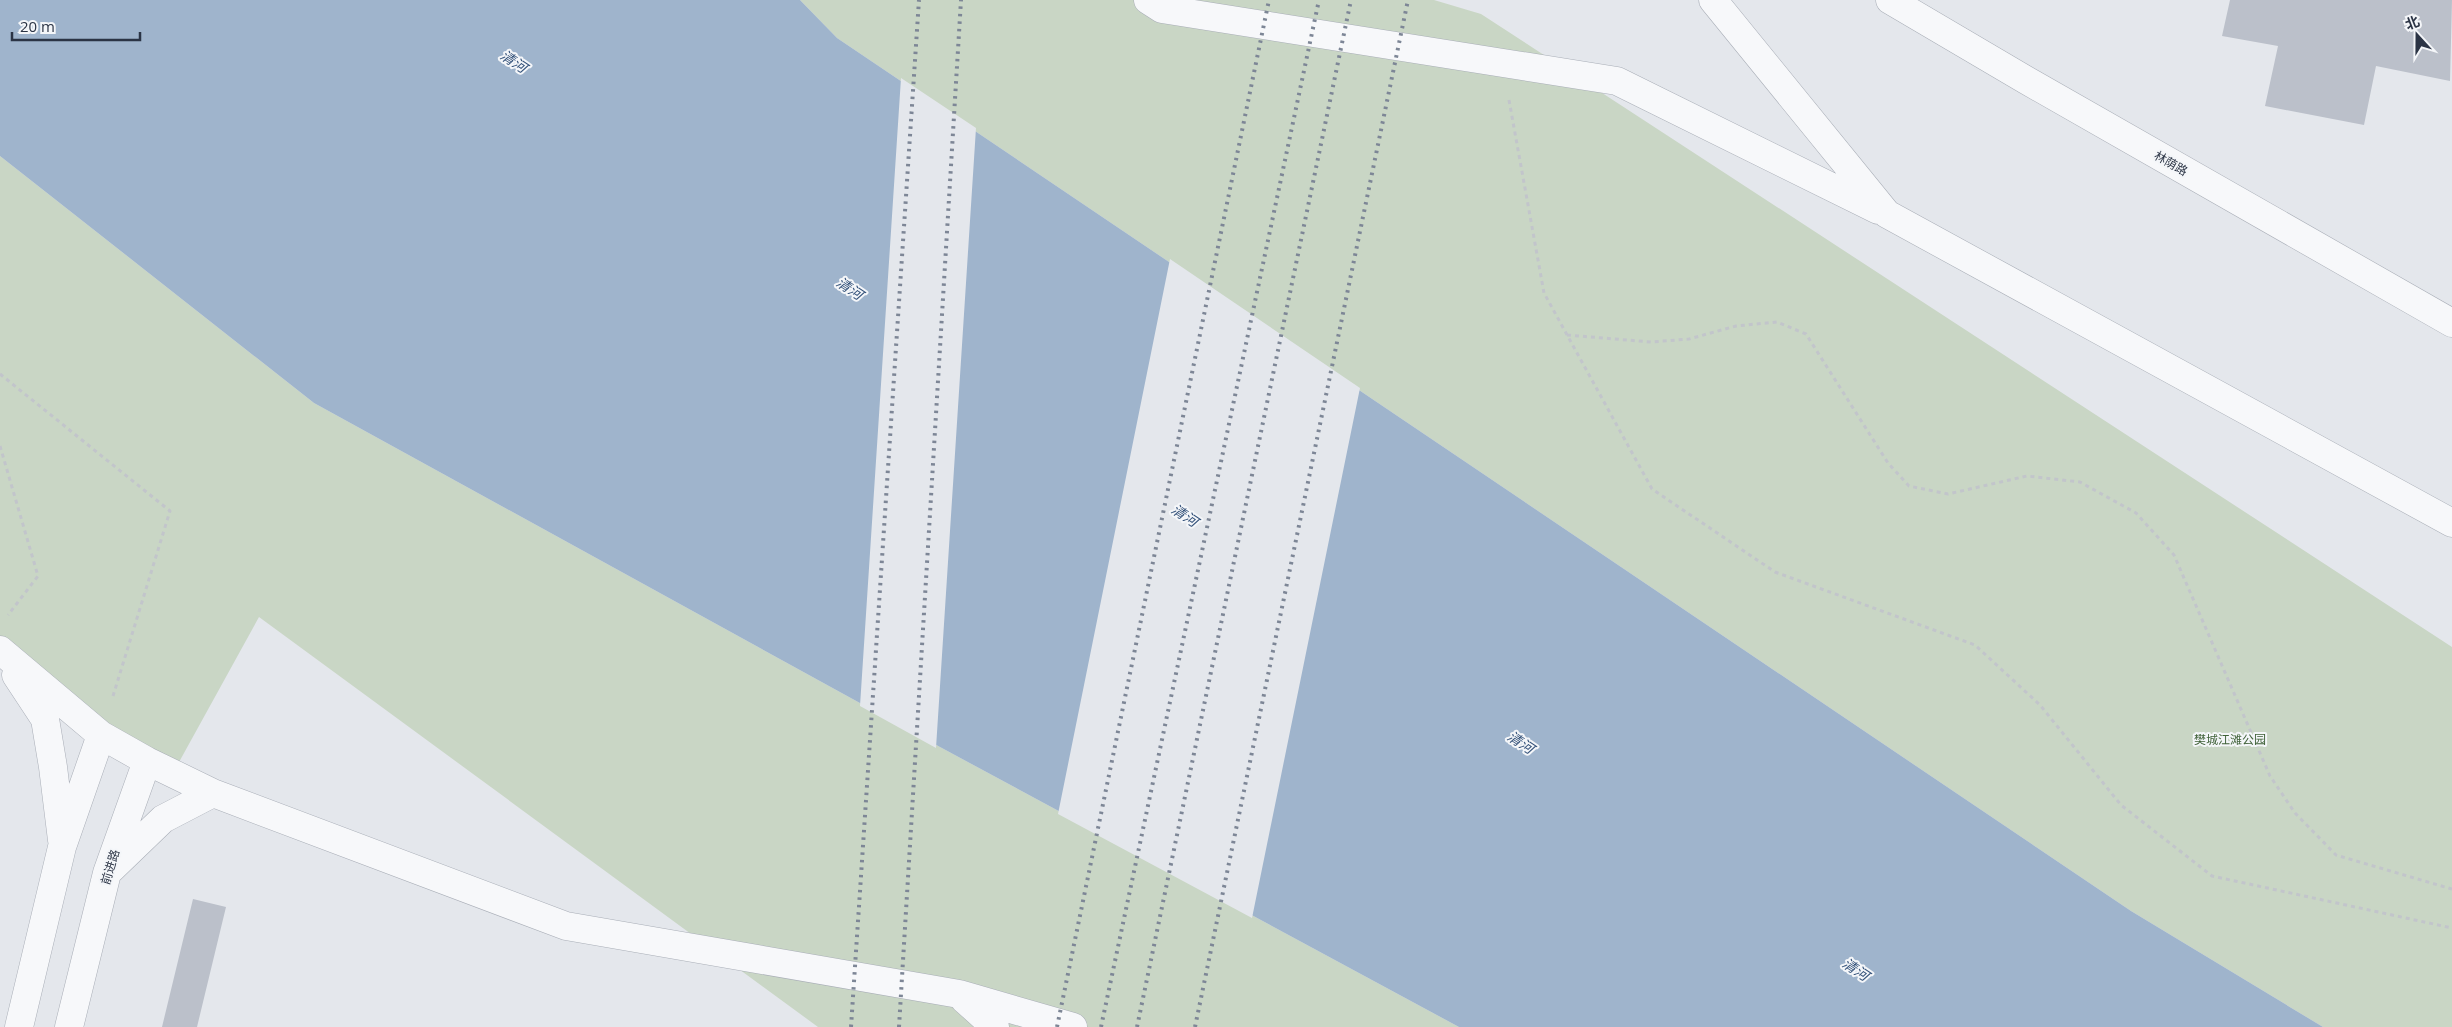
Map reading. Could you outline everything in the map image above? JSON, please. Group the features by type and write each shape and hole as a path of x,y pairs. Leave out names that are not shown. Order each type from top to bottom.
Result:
{"street":[{"path":"1148,0 1162,9 1617,81 1887,214 2452,523"},
{"path":"1713,0 1887,214"},
{"name":"林荫路","path":"1890,0 2026,80 2452,323"},
{"path":"1,651 101,735 147,761 213,793 566,926 959,994 1073,1027"},
{"path":"1,651 45,719 53,767 62,847"},
{"path":"19,1027 62,847 101,735"},
{"name":"前进路","path":"69,1027 107,873 147,761"},
{"path":"107,873 163,819 213,793"},
{"path":"959,994 995,1027"}],"path":[{"path":"1502,63 1544,293 1652,489 1775,572 1975,645 2040,705 2121,805 2212,876 2452,928"},
{"path":"1567,335 1651,342 1689,339 1736,326 1777,322 1806,334 1888,464 1909,486 1948,494 2026,476 2080,482 2136,513 2174,554 2270,776 2296,813 2336,855 2452,889"},
{"path":"0,374 170,511 101,735"},
{"path":"0,446 38,576 5,618"}],"green space":[{"name":"樊城江滩公园","path":"800,0 1434,0 1481,14 2452,647 2452,1027 2323,1027 2131,911 837,38"},
{"path":"0,156 314,403 940,747 1459,1027 818,1027 259,617 173,773 0,650"}],"water":[{"name":"清河","path":"0,0 800,0 837,38 2131,911 2323,1027 1459,1027 940,747 314,403 0,156"}],"pier":[{"path":"901,78 976,128 936,748 860,706"},
{"path":"1170,259 1360,388 1252,918 1058,814"}],"building":[{"path":"2230,0 2452,0 2450,81 2376,66 2364,125 2265,106 2278,46 2222,36"},
{"path":"193,899 226,907 197,1027 162,1027"}],"railway":[{"path":"851,1027 919,0"},
{"path":"899,1027 961,0"},
{"path":"1057,1027 1269,0"},
{"path":"1101,1027 1319,0"},
{"path":"1137,1027 1351,0"},
{"path":"1195,1027 1408,0"}]}
